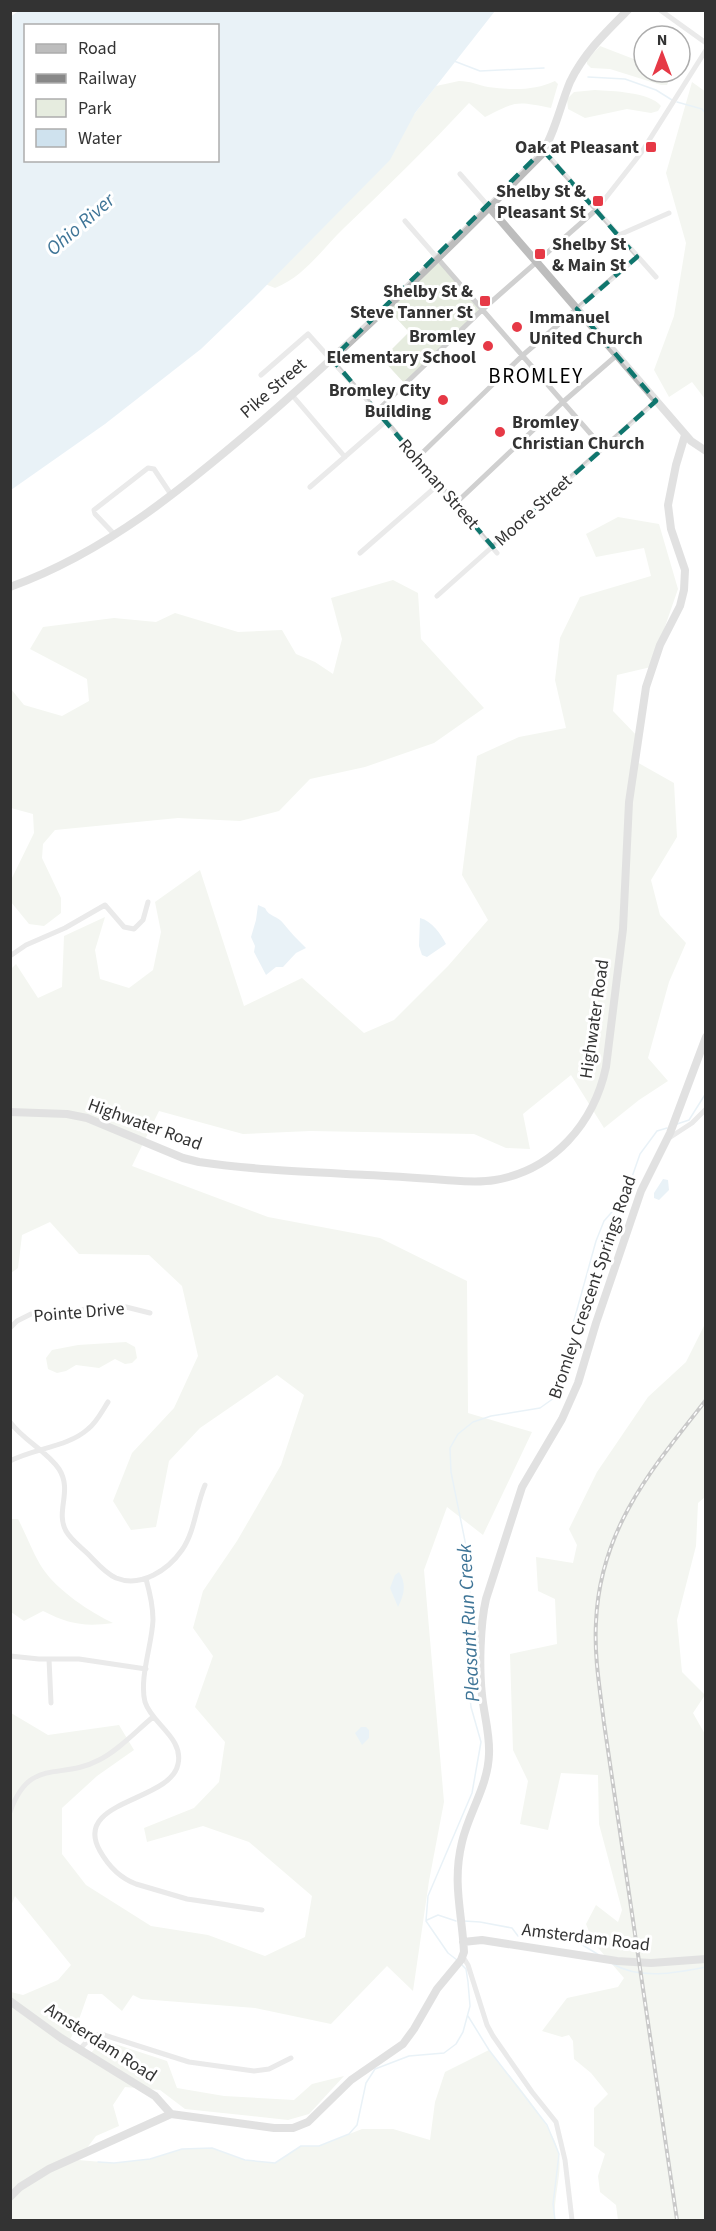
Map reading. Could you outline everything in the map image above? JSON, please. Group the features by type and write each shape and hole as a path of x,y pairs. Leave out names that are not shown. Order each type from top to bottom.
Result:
{"street":[{"name":"Pike Street","path":"10,587 48,573 73,560 115,535 172,496 332,359 438,258 543,150 549,141 576,70 596,42 628,10"},
{"path":"660,10 705,43"},
{"path":"377,411 482,310 597,209 636,160 705,50"},
{"path":"543,150 656,278"},
{"path":"460,174 685,435 705,451"},
{"path":"619,236 669,213"},
{"path":"405,221 603,448"},
{"path":"417,458 523,355 638,257"},
{"name":"Rohman Street","path":"261,375 308,334 386,421 497,553"},
{"path":"456,503 563,402 617,355"},
{"path":"292,395 345,457"},
{"name":"Moore Street","path":"437,596 656,401"},
{"path":"310,487 386,421"},
{"name":"Highwater Road","path":"10,1112 67,1114 87,1118 183,1158 199,1162 460,1180 494,1180 517,1174 547,1159 567,1142 579,1129 597,1099 607,1059 623,929 629,802 646,687 660,645 680,606 684,590 685,570 671,529 668,505 685,435"},
{"path":"115,535 95,514 94,510 148,468 154,469 172,496"},
{"path":"360,553 440,484"},
{"path":"10,956 26,945 65,928 105,905 124,927 134,929 143,920 148,902"},
{"name":"Bromley Crescent Springs Road","path":"460,1961 464,1942 456,1887 459,1858 465,1830 484,1781 489,1755 481,1680 483,1617 486,1599 522,1487 567,1410 578,1383 641,1191 668,1136 705,1037"},
{"path":"668,1136 678,1134 693,1123 705,1109"},
{"name":"Pointe Drive","path":"10,1328 17,1321 31,1314 59,1311 126,1306 150,1313"},
{"path":"10,1461 79,1435 94,1422 108,1402"},
{"path":"10,1422 19,1433 45,1454 63,1476 66,1490 62,1515 66,1531 109,1574 125,1580 146,1579 158,1573 182,1550 191,1531 205,1485"},
{"path":"146,1579 152,1608 144,1696 153,1717 176,1745 179,1754 176,1772 164,1785 103,1816 98,1824 95,1838 101,1854 113,1870 128,1881 187,1899 262,1910"},
{"path":"10,1656 79,1659 146,1669"},
{"path":"49,1659 51,1703"},
{"path":"10,1812 24,1787 36,1776 97,1762 153,1717"},
{"name":"Amsterdam Road","path":"464,1942 482,1940 640,1963 705,1959"},
{"path":"10,2197 20,2187 49,2169 171,2114 274,2128 293,2128 308,2122 351,2080 403,2044 437,1989 460,1961 468,1965 487,2025 493,2036 556,2122 565,2160 572,2220"},
{"name":"Amsterdam Road","path":"10,2001 155,2096 171,2114"},
{"path":"80,2049 91,2037 101,2034 189,2062 254,2071 269,2069 291,2058"}],"highlighted area":[{"path":"543,150 637,257 577,309 656,401 493,547 332,359"}],"green space":[{"path":"600,46 632,58 632,76 610,69 591,68 587,60"},
{"path":"459,81 514,89 539,87 555,81 558,84 551,108 516,104 485,117 469,103 295,277 275,288 260,282 415,113 436,86"},
{"path":"692,82 706,92 705,399 692,382 669,397 654,370 674,316 686,243 666,173"},
{"path":"595,90 640,95 656,101 661,106 658,111 651,113 627,109 585,118 568,109 567,99 574,92"},
{"path":"438,258 482,310 405,384 382,359 409,332 386,307"},
{"path":"618,517 659,524 678,589 651,667 617,675 613,711 639,738 635,761 674,783 677,837 651,880 660,915 686,943 669,982 648,1058 668,1081 639,1100 604,1128 571,1075 523,1114 530,1149 506,1148 474,1134 310,1131 243,1134 159,1111 132,1166 268,1217 380,1238 467,1281 468,1413 532,1432 483,1535 447,1507 424,1570 444,1802 429,1881 413,1991 387,1966 331,2024 255,2008 141,1999 133,1995 122,2011 102,1994 88,1994 69,2042 90,2054 103,2040 167,2061 177,2088 224,2096 294,2100 312,2084 344,2076 309,2114 288,2120 185,2109 160,2090 125,2087 113,2105 119,2126 96,2136 78,2160 114,2163 150,2159 182,2149 212,2148 245,2160 275,2163 301,2146 319,2146 362,2129 393,2129 430,2140 435,2102 445,2072 489,2050 540,2116 556,2143 560,2163 555,2220 11,2220 11,1992 23,1995 58,1980 71,1965 15,1896 11,1906 11,1713 48,1735 119,1725 134,1750 97,1776 62,1808 62,1854 86,1885 151,1926 208,1935 265,1956 305,1937 312,1896 249,1842 203,1826 147,1842 144,1828 194,1808 219,1782 225,1742 195,1707 213,1656 193,1628 203,1591 237,1541 281,1465 304,1395 277,1375 200,1428 169,1461 156,1527 131,1530 113,1501 132,1453 174,1408 198,1356 182,1286 149,1255 79,1254 50,1222 22,1235 18,1268 11,1273 11,969 16,964 38,998 62,987 64,936 105,917 95,950 100,979 129,988 153,970 161,932 155,902 200,870 244,1006 302,978 364,1033 394,1020 448,966 488,920 462,875 477,756 519,737 566,728 555,680 560,638 580,597 651,576 644,548 596,557 586,534"},
{"path":"393,580 418,593 421,639 484,708 434,743 365,767 310,779 279,811 240,821 178,818 55,830 43,844 42,858 61,898 61,913 44,926 29,924 11,902 11,880 34,833 33,814 11,808 11,689 24,705 62,716 89,701 87,679 30,649 43,627 114,618 156,622 175,613 238,632 282,630 296,654 315,662 333,674 342,639 331,598"},
{"path":"705,1324 705,1497 698,1503 696,1546 677,1620 682,1672 705,1695 693,1713 706,1736 705,2220 618,2220 616,2205 600,2192 598,2176 605,2154 594,2146 594,2108 608,2094 591,2073 574,2059 573,2041 569,2035 562,2037 542,2031 567,1998 618,1987 624,1978 593,1942 586,1924 596,1905 618,1922 622,1910 599,1824 598,1775 561,1773 548,1830 520,1824 528,1781 513,1750 510,1654 557,1644 555,1599 538,1591 536,1557 573,1563 577,1545 569,1529 597,1472 648,1397 686,1362"},
{"path":"126,1342 135,1347 137,1358 132,1363 125,1364 115,1359 99,1368 76,1365 57,1373 48,1369 46,1358 52,1350 78,1345"},
{"path":"11,1519 18,1519 40,1564 49,1577 85,1607 113,1623 93,1625 77,1623 43,1611 24,1621 11,1612"}],"water":[{"name":"Ohio River","path":"20,10 495,11 415,113 390,160 252,300 201,349 105,424 11,490 10,17"},
{"path":"258,905 281,921 306,948 296,953 283,967 276,967 266,975 254,952 255,946 251,937"},
{"path":"420,918 439,932 446,944 427,957 422,955 419,946"},
{"path":"663,1179 668,1180 669,1190 659,1200 654,1198 654,1193"},
{"path":"399,1572 404,1590 398,1607 390,1588 395,1575"},
{"path":"361,1727 369,1730 369,1738 362,1745 355,1733"}],"waterway":[{"name":"Pleasant Run Creek","path":"454,61 480,71 544,68"},
{"name":"Pleasant Run Creek","path":"588,77 625,79 656,90 672,100"},
{"name":"Pleasant Run Creek","path":"677,102 702,109 706,114"},
{"name":"Pleasant Run Creek","path":"677,1124 689,1120 706,1093"},
{"name":"Pleasant Run Creek","path":"457,1960 448,1953 426,1921 428,1896 472,1793 481,1742 471,1707 465,1650 470,1616 470,1582 466,1546 451,1472 450,1448 458,1434 473,1422 491,1416 540,1408 554,1398 567,1365 573,1324 596,1241 604,1221 625,1197 640,1154 657,1131 667,1128"},
{"path":"427,1920 438,1915 456,1921"},
{"path":"464,1921 512,1928 518,1936 554,1932 566,1935 599,1955"},
{"path":"613,1964 646,1974 671,1973 706,1967"},
{"path":"98,2162 114,2163 150,2159 182,2149 212,2148 245,2160 275,2163 301,2146 319,2146 349,2134 357,2125 366,2083 375,2069 409,2056 444,2053 456,2044 463,2032 470,2006 466,1969 462,1965"},
{"name":"Pleasant Run Creek","path":"468,2016 489,2050 547,2125 559,2154 553,2204 555,2220"}],"railway":[{"path":"677,2220 604,1723 597,1660 596,1622 607,1558 618,1529 648,1476 706,1400"}],"place":[{"name":"Oak at Pleasant","path":"651,147"},
{"name":"Shelby St & Pleasant St","path":"598,201"},
{"name":"Shelby St & Main St","path":"540,254"},
{"name":"Shelby St & Steve Tanner St","path":"485,301"},
{"name":"Immanuel United Church","path":"517,327"},
{"name":"Bromley Elementary School","path":"488,346"},
{"name":"Bromley City Building","path":"443,400"},
{"name":"Bromley Christian Church","path":"500,432"}],"district":[{"name":"BROMLEY","path":"536,376"}]}
